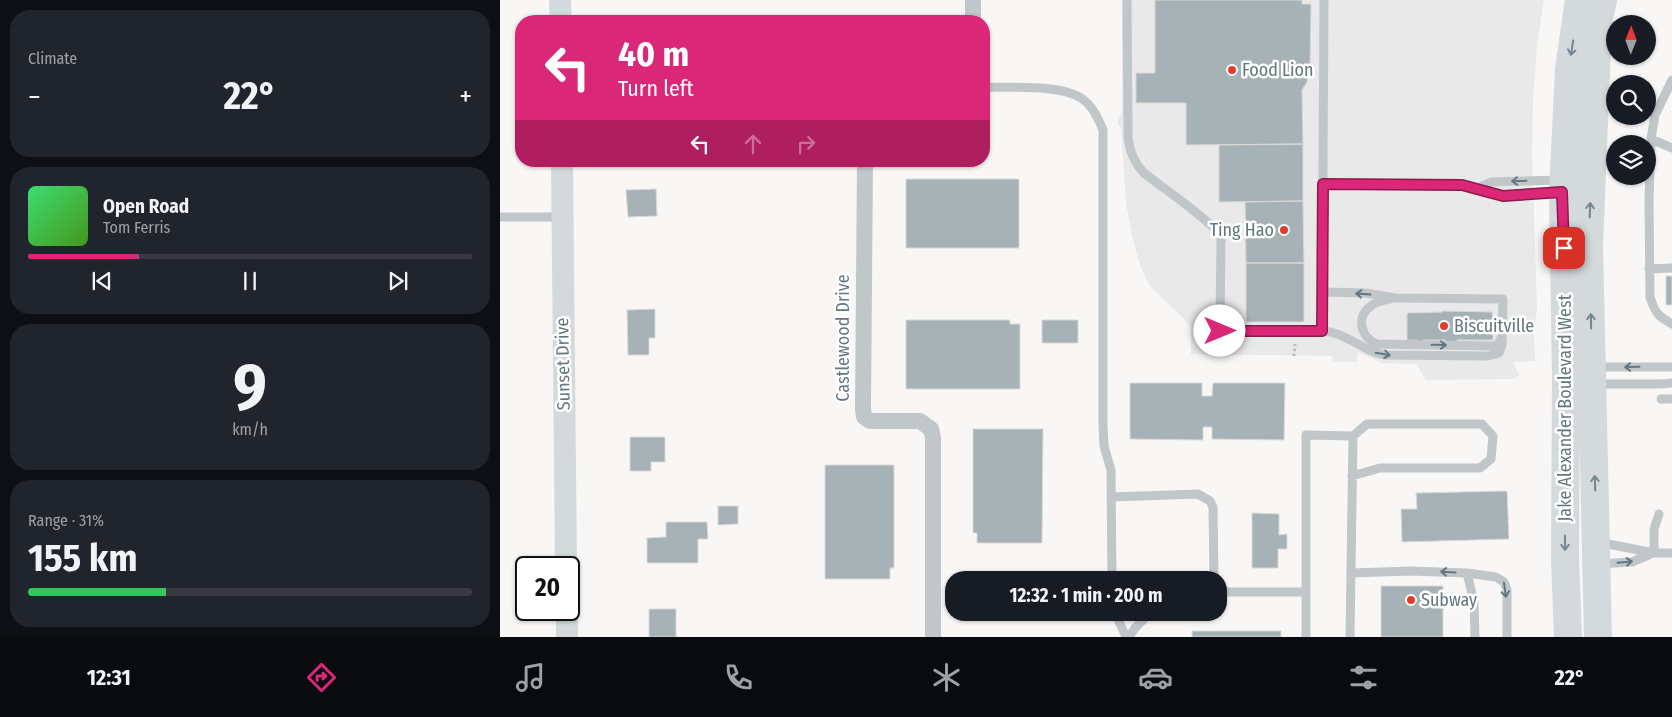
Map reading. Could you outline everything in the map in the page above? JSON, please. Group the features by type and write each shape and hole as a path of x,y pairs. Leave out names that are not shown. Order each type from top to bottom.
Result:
{"highway":[{"name":"Jake Alexander Boulevard West","path":"1568,637 1565,560 1566,377 1563,186 1569,69 1579,0"},
{"name":"Jake Alexander Boulevard West","path":"1598,637 1589,246 1598,23 1603,0"}],"street":[{"path":"560,0 560,15"},
{"path":"973,0 973,15"},
{"name":"Sunset Drive","path":"562,167 566,556"},
{"name":"Castlewood Drive","path":"865,167 862,409 864,417 870,421 920,421 931,429 933,637"},
{"path":"567,621 567,637"}],"lane":[{"path":"1127,0 1128,136 1130,152 1142,172 1208,223 1219,234 1220,331 1337,332 1374,352 1386,355 1494,355 1501,350 1503,298 1395,298 1366,293 1323,292"},
{"path":"1322,331 1324,0"},
{"path":"1652,135 1655,115 1672,80"},
{"path":"990,87 1070,92 1082,99 1096,115 1103,130 1103,425 1104,446 1111,470 1112,571"},
{"path":"1656,141 1672,148"},
{"path":"1476,189 1491,182 1563,186"},
{"path":"1323,184 1462,185 1503,196 1563,186"},
{"path":"1649,185 1650,297 1654,309 1660,317 1672,324"},
{"path":"500,217 562,218"},
{"path":"1650,269 1672,268"},
{"path":"1395,298 1374,304 1364,313 1362,329 1365,336 1372,342 1386,345 1489,346 1498,344 1502,336"},
{"path":"1592,375 1672,367"},
{"path":"1592,375 1661,384 1672,383"},
{"path":"1661,399 1672,399"},
{"path":"1306,637 1306,435 1353,436 1367,424 1482,424 1493,436 1491,459 1480,468 1380,468 1352,476"},
{"path":"1350,637 1353,436"},
{"path":"1111,497 1198,494 1210,501 1213,507 1214,571"},
{"path":"1654,553 1654,529 1659,514"},
{"path":"1596,553 1632,562 1654,553"},
{"path":"1596,553 1672,553"},
{"path":"1351,573 1410,571 1467,573 1496,577 1504,582 1506,590 1507,637"},
{"path":"1467,573 1474,602 1475,637"},
{"path":"1227,592 1306,592"},
{"path":"1120,621 1128,637 1142,621"}],"shaded area":[{"path":"1122,0 1544,0 1537,44 1533,102 1532,154 1537,308 1534,333 1535,361 1514,362 1513,364 1520,375 1512,379 1426,380 1416,364 1382,363 1358,352 1357,362 1333,362 1332,356 1191,354 1191,326 1149,285 1140,265 1132,237 1126,203 1121,128 1118,125 1122,111"}],"building":[{"name":"Food Lion","path":"1155,0 1302,0 1302,4 1311,4 1310,68 1307,82 1302,90 1303,144 1186,145 1186,103 1136,103 1136,73 1155,73"},
{"path":"1303,144 1303,201 1219,202 1219,145"},
{"path":"906,179 1019,179 1019,248 906,248"},
{"path":"656,189 657,216 628,217 626,190"},
{"path":"1303,201 1304,263 1246,263 1245,202"},
{"path":"1246,263 1304,263 1304,322 1246,322"},
{"path":"1666,276 1672,276 1672,305 1666,305"},
{"path":"655,309 655,338 649,338 649,355 628,355 627,310"},
{"path":"1442,311 1492,312 1493,318 1495,318 1493,340 1457,340 1457,343 1446,343 1445,340 1423,340 1423,342 1417,343 1417,340 1407,340 1407,313"},
{"path":"906,320 1010,320 1010,324 1020,324 1020,389 906,389"},
{"path":"1042,320 1078,320 1078,343 1042,343"},
{"path":"1130,383 1202,383 1202,396 1212,396 1213,383 1285,383 1284,440 1212,439 1212,427 1203,427 1203,440 1130,439"},
{"path":"973,429 1043,429 1042,543 977,543 977,533 973,533"},
{"path":"630,437 665,437 665,462 651,462 651,471 630,471"},
{"path":"825,465 894,465 894,568 890,568 890,579 825,579"},
{"path":"1507,491 1509,539 1402,542 1401,509 1417,509 1416,493"},
{"path":"718,506 738,506 738,524 718,525"},
{"path":"1252,513 1279,514 1279,535 1287,534 1287,549 1278,549 1278,568 1252,568"},
{"path":"666,522 707,522 708,539 698,539 698,563 647,563 647,538 666,537"},
{"path":"1381,586 1443,586 1443,637 1381,637"},
{"path":"649,609 676,609 676,637 649,637"},
{"path":"1192,631 1281,631 1281,637 1192,637"}],"place":[{"name":"Food Lion","path":"1232,70"},
{"name":"Ting Hao","path":"1284,230"},
{"name":"Biscuitville","path":"1444,326"},
{"name":"Subway","path":"1411,600"}],"route":[{"path":"1220,331 1322,331 1323,184 1462,185 1503,196 1562,192 1564,248"}]}
